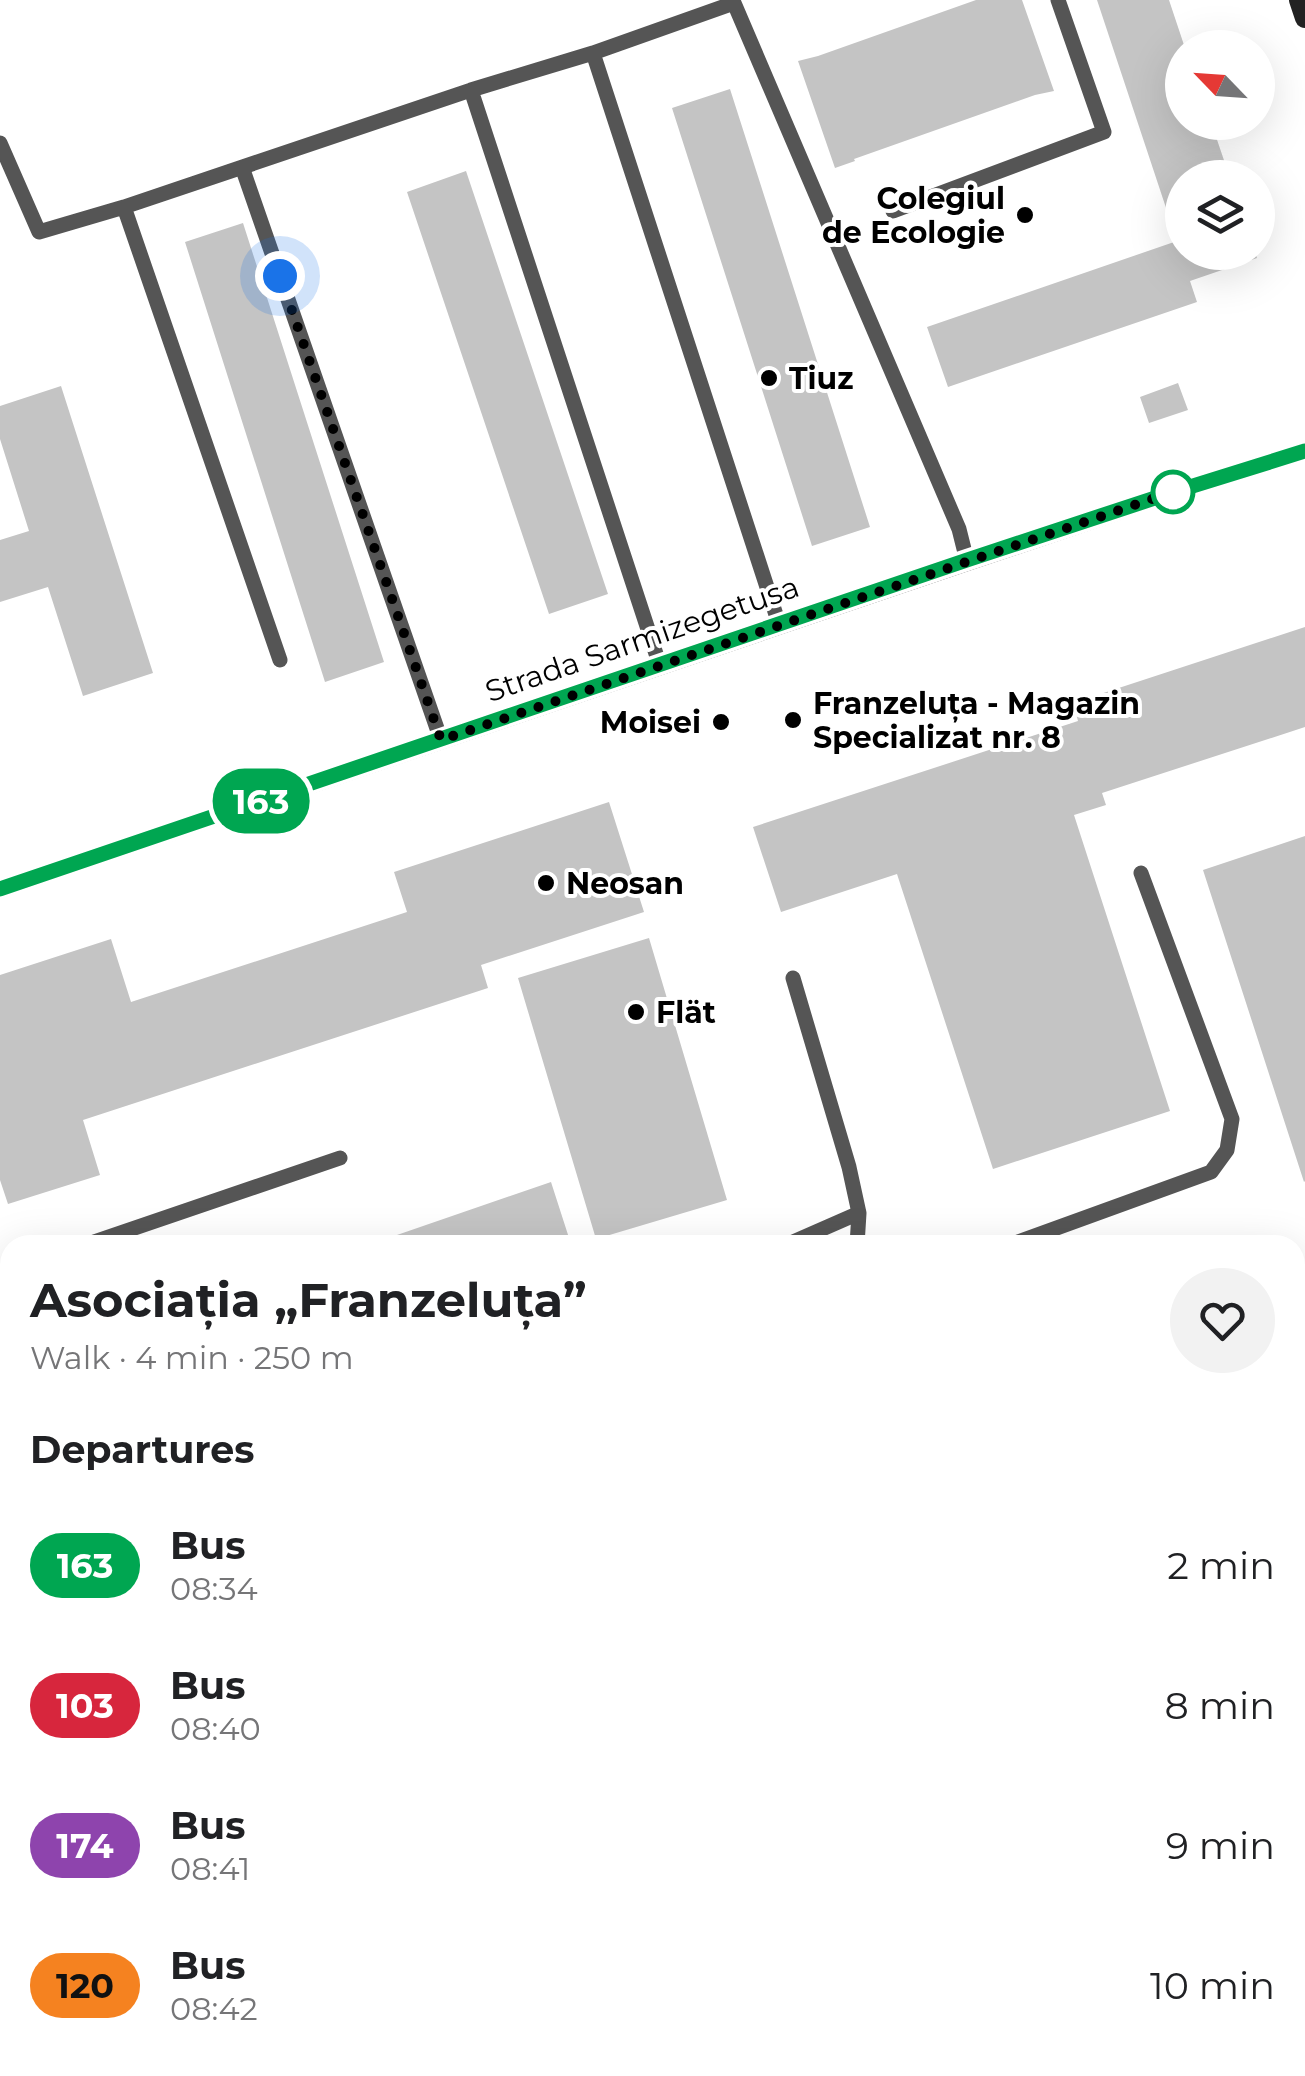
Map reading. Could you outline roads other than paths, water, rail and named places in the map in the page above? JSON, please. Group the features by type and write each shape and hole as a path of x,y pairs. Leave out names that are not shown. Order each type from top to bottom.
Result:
{"main road":[{"path":"1299,0 1305,18"},
{"name":"Strada Sarmizegetusa","path":"0,889 967,560 1305,452"}],"lane":[{"path":"892,212 1104,132 1058,0"},
{"path":"0,143 39,232 592,53 737,1 959,530 967,560"},
{"path":"592,53 779,624"},
{"path":"471,90 660,666"},
{"path":"242,167 441,740"},
{"path":"124,207 280,660"},
{"path":"1038,1235 1211,1172 1226,1150 1232,1120 1141,873"},
{"path":"792,978 849,1167 858,1212 857,1235"},
{"path":"115,1235 340,1158"},
{"path":"808,1235 858,1212"}],"place":[{"name":"Colegiul de Ecologie","path":"1025,215"},
{"name":"Tiuz","path":"769,378"},
{"name":"Franzeluța - Magazin Specializat nr. 8","path":"793,720"},
{"name":"Moisei","path":"721,722"},
{"name":"Neosan","path":"546,883"},
{"name":"Flät","path":"636,1012"}]}
